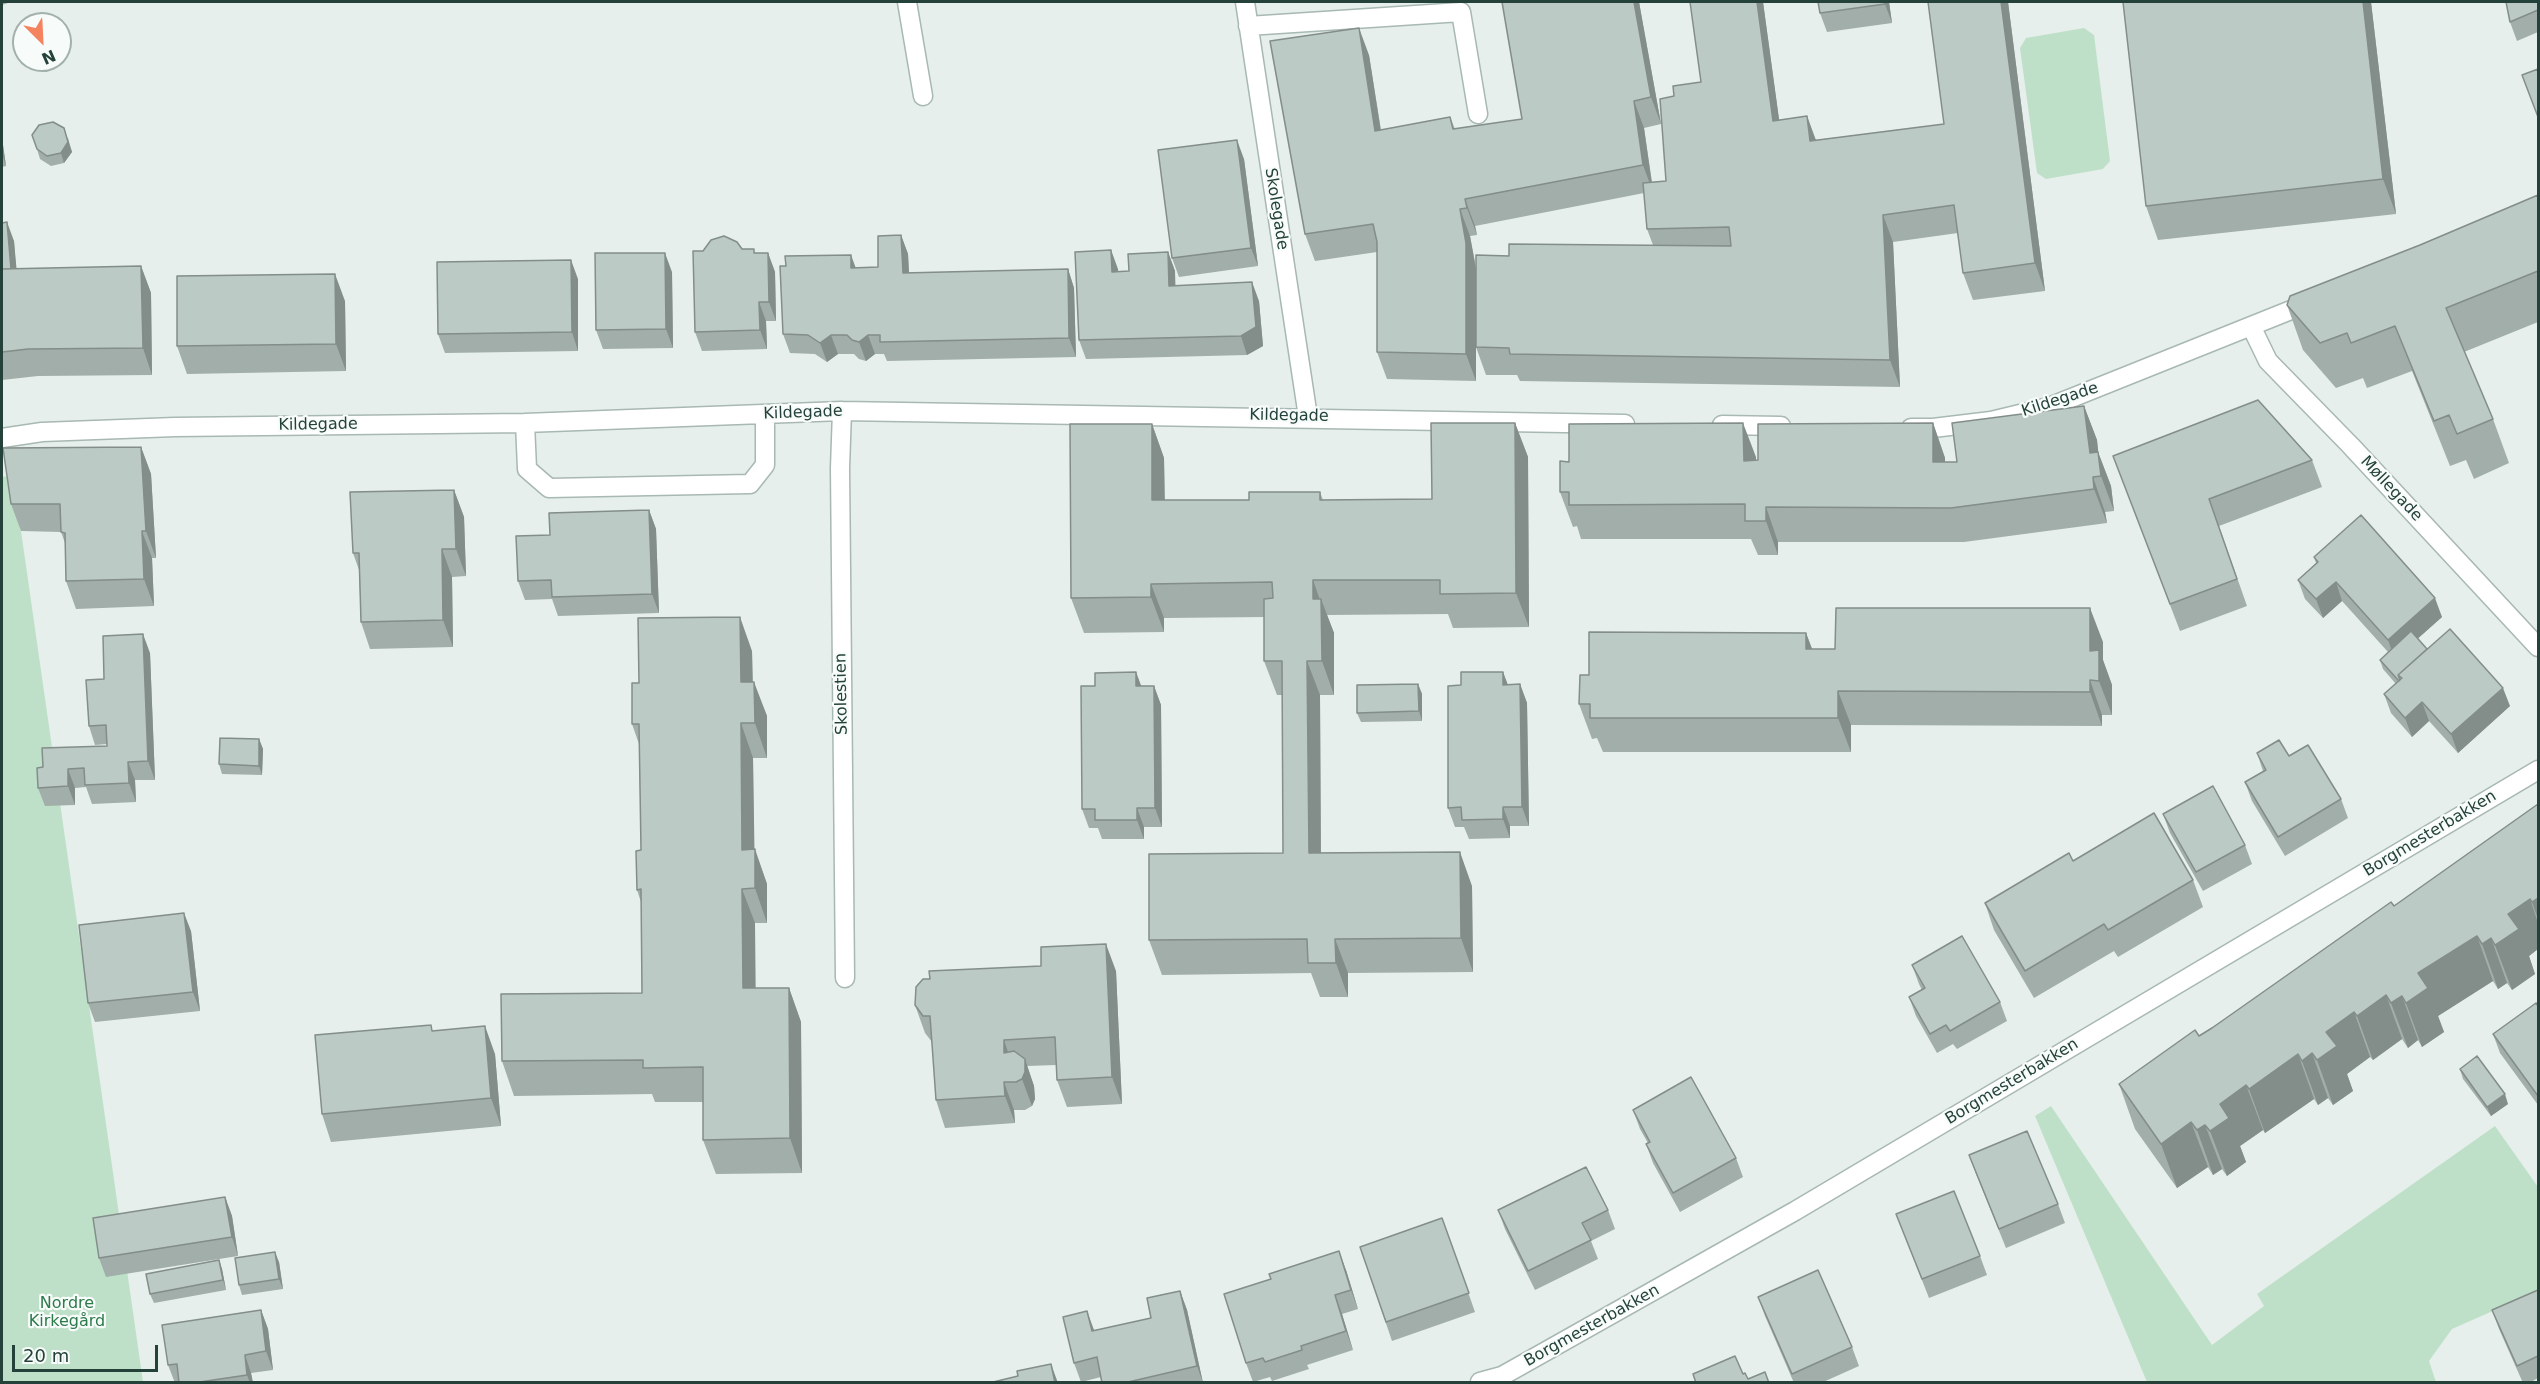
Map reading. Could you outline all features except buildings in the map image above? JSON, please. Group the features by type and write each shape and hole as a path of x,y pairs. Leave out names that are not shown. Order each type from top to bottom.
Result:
{"street":[{"path":"907,2 923,96"},
{"name":"Skolegade","path":"1245,2 1308,417"},
{"path":"1248,26 1461,12 1478,114"},
{"name":"Kildegade","path":"1898,428 1933,428 1979,422 2049,407 2327,296"},
{"name":"Møllegade","path":"2251,326 2268,361 2351,446 2538,647"},
{"name":"Kildegade","path":"2,438 42,432 175,427 525,423 842,411 1648,424"},
{"name":"Skolestien","path":"842,411 840,479 845,978"},
{"path":"525,423 527,468 549,488 750,484 765,465 765,414"},
{"path":"1708,425 1803,426"},
{"name":"Borgmesterbakken","path":"1480,1383 1503,1379 1795,1211 2538,770"}],"green space":[{"path":"2084,28 2094,35 2110,161 2103,169 2046,179 2037,173 2020,48 2026,38"},
{"name":"Nordre Kirkegård","path":"12,475 143,1382 2,1382 2,477"},
{"path":"2051,1106 2212,1345 2264,1306 2257,1294 2495,1126 2538,1187 2538,1291 2452,1329 2429,1361 2436,1382 2147,1382 2035,1116"}]}
